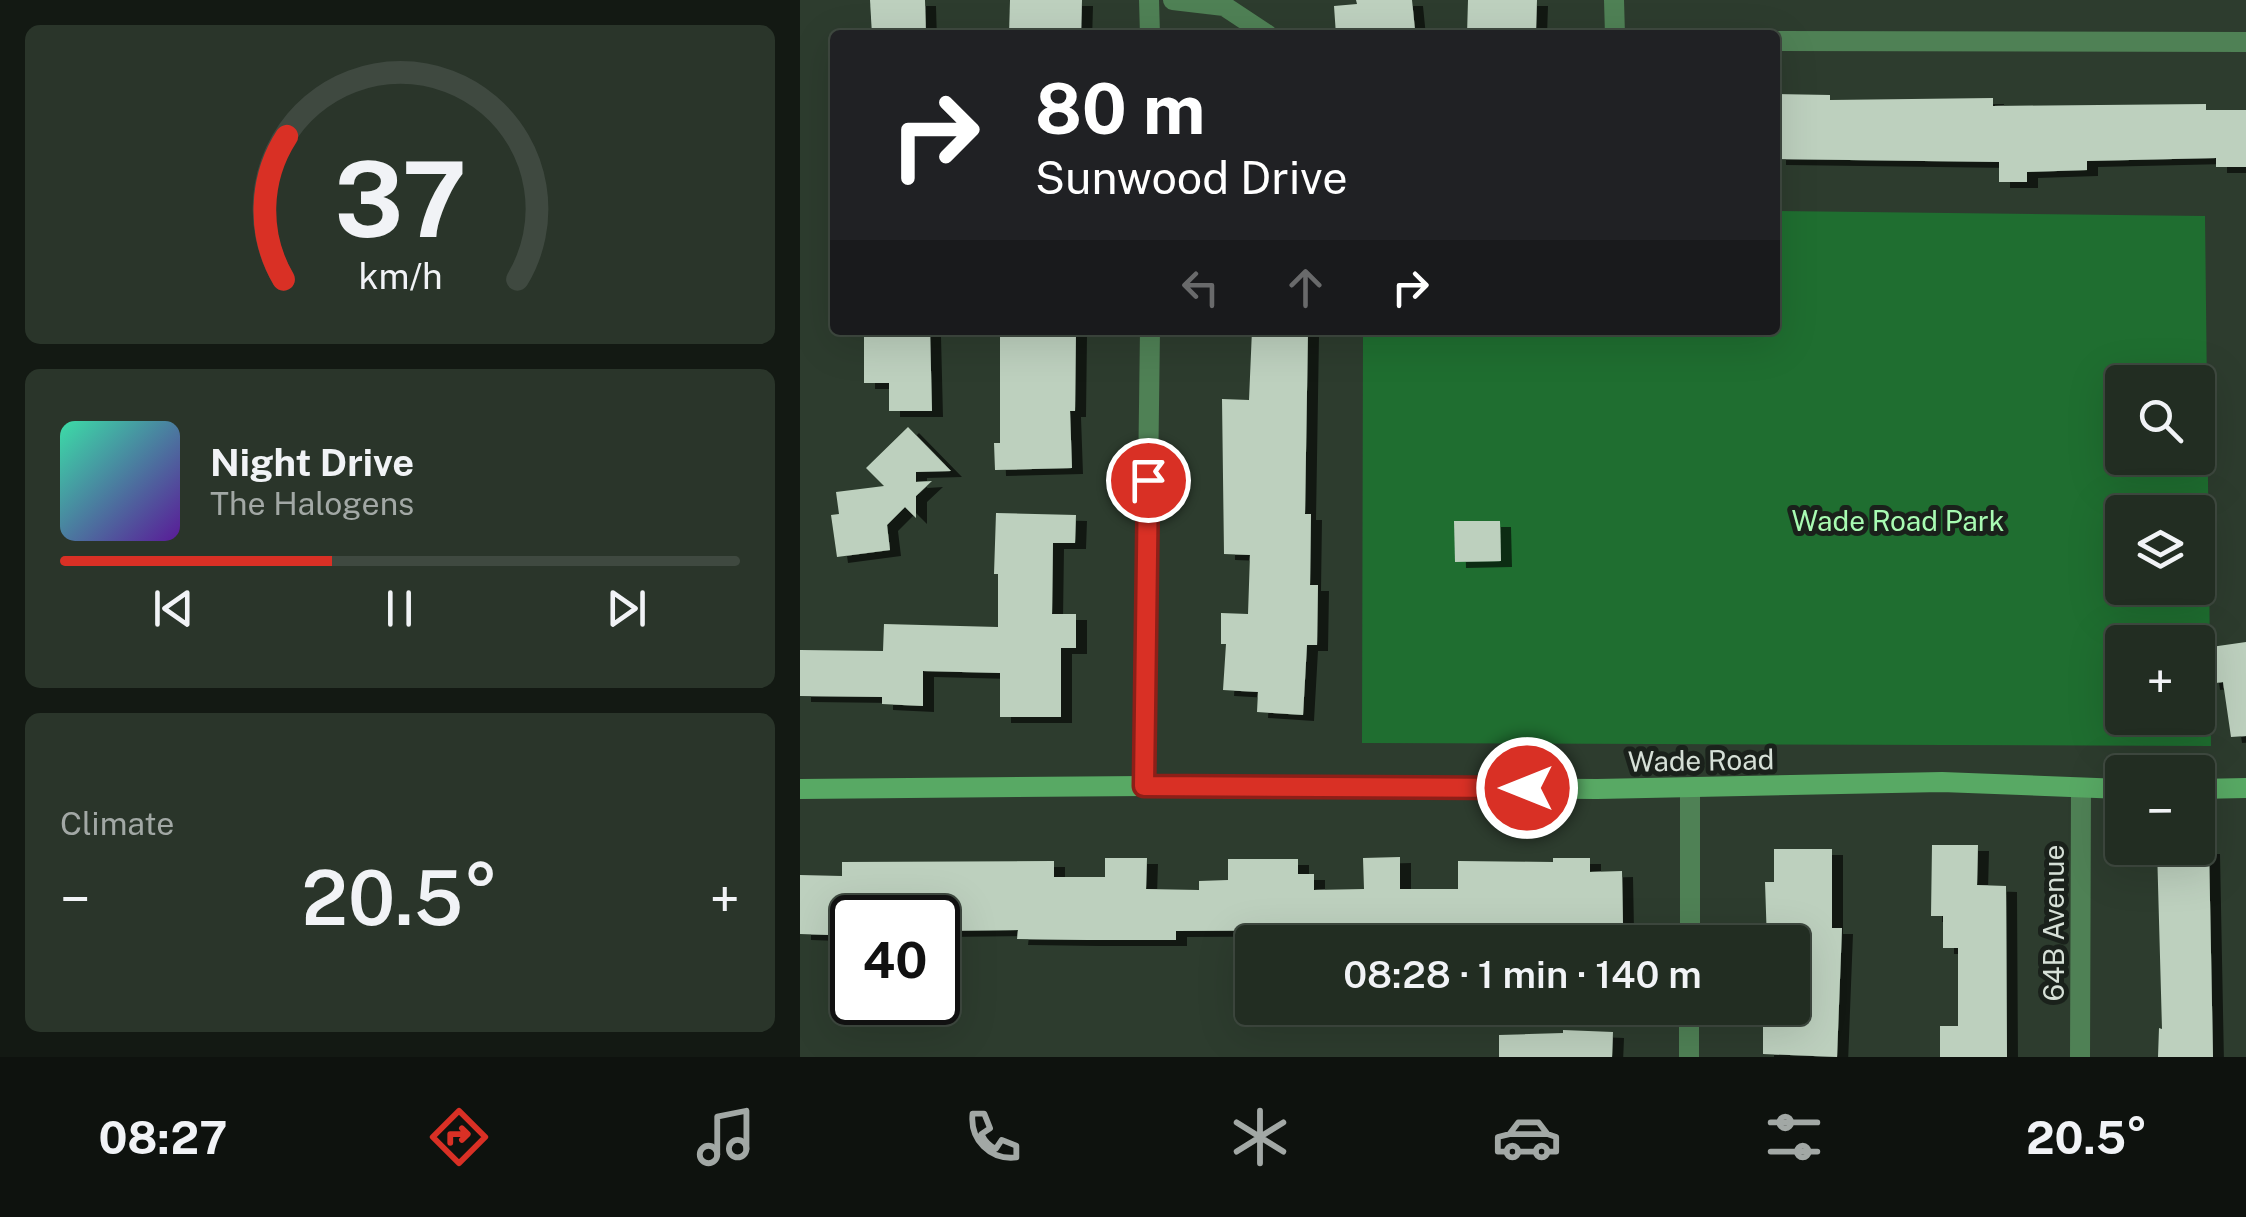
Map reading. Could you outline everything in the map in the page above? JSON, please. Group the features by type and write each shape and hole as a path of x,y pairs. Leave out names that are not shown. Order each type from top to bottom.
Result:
{"street":[{"path":"1149,0 1150,30"},
{"path":"1174,0 1224,6 1260,30"},
{"path":"1614,0 1614,30"},
{"path":"1780,41 2246,42"},
{"path":"1144,786 1150,335"},
{"name":"Wade Road","path":"800,789 1690,788 1942,782 2105,789"},
{"path":"1690,788 1690,925"},
{"path":"2215,788 2246,788"},
{"name":"64B Avenue","path":"2080,1057 2082,789"},
{"path":"1688,1057 1689,1025"}],"green space":[{"name":"Wade Road Park","path":"1780,211 2205,216 2207,365 2105,365 2105,475 2208,475 2208,495 2105,495 2105,605 2209,605 2210,625 2105,625 2105,735 2211,735 2211,746 1362,743 1363,335 1780,335"}],"building":[{"path":"870,0 925,0 926,30 872,30"},
{"path":"1010,0 1082,0 1081,30 1009,30"},
{"path":"1356,0 1412,0 1415,30 1336,30 1334,6 1357,4"},
{"path":"1468,0 1537,0 1536,30 1467,30"},
{"path":"1780,94 1830,95 1830,100 1993,98 1993,106 2206,104 2206,110 2246,110 2246,167 2216,167 2216,158 2087,161 2087,170 2027,172 2027,182 1999,182 1999,162 1780,159"},
{"path":"864,335 930,335 932,411 889,411 889,383 864,383"},
{"path":"1000,335 1076,335 1075,411 1070,411 1072,468 995,470 994,443 1000,443"},
{"path":"1252,335 1308,335 1305,514 1311,514 1310,585 1318,585 1317,645 1307,645 1303,715 1257,712 1258,692 1223,690 1226,644 1221,644 1221,613 1248,614 1250,555 1224,554 1222,399 1249,400"},
{"path":"908,427 951,471 916,472 916,482 932,481 916,496 916,518 905,507 887,525 890,550 837,557 831,515 839,514 836,492 884,486 866,468"},
{"path":"996,513 1076,515 1075,543 1053,543 1052,614 1076,614 1076,648 1061,648 1061,717 1000,717 1000,673 923,671 923,706 882,704 882,697 800,696 800,650 883,651 884,624 998,627 998,574 994,574"},
{"path":"1454,521 1500,521 1501,561 1455,562"},
{"path":"2246,642 2246,736 2231,737 2223,682 2215,683 2215,646"},
{"path":"1932,845 1978,845 1977,885 2006,886 2007,1057 1940,1057 1940,1026 1958,1026 1958,948 1943,948 1943,916 1931,916"},
{"path":"1774,849 1832,849 1832,928 1842,928 1837,1057 1763,1054 1763,1025 1810,1025 1810,925 1766,925 1765,882 1774,882"},
{"path":"1400,857 1400,889 1458,889 1458,861 1553,862 1553,858 1590,858 1590,872 1622,871 1623,924 1235,925 1235,931 1176,931 1176,940 1017,939 1018,930 960,931 960,895 830,895 829,935 800,934 800,875 842,876 842,862 1054,861 1054,877 1105,877 1105,858 1147,858 1146,889 1199,890 1199,881 1228,880 1228,859 1298,859 1298,874 1314,874 1314,890 1364,889 1363,858"},
{"path":"2157,865 2209,865 2213,1057 2158,1057 2159,1028 2162,1029"},
{"path":"1563,1030 1613,1032 1612,1057 1499,1057 1499,1035"}],"route":[{"path":"1148,480 1144,786 1527,788"}]}
